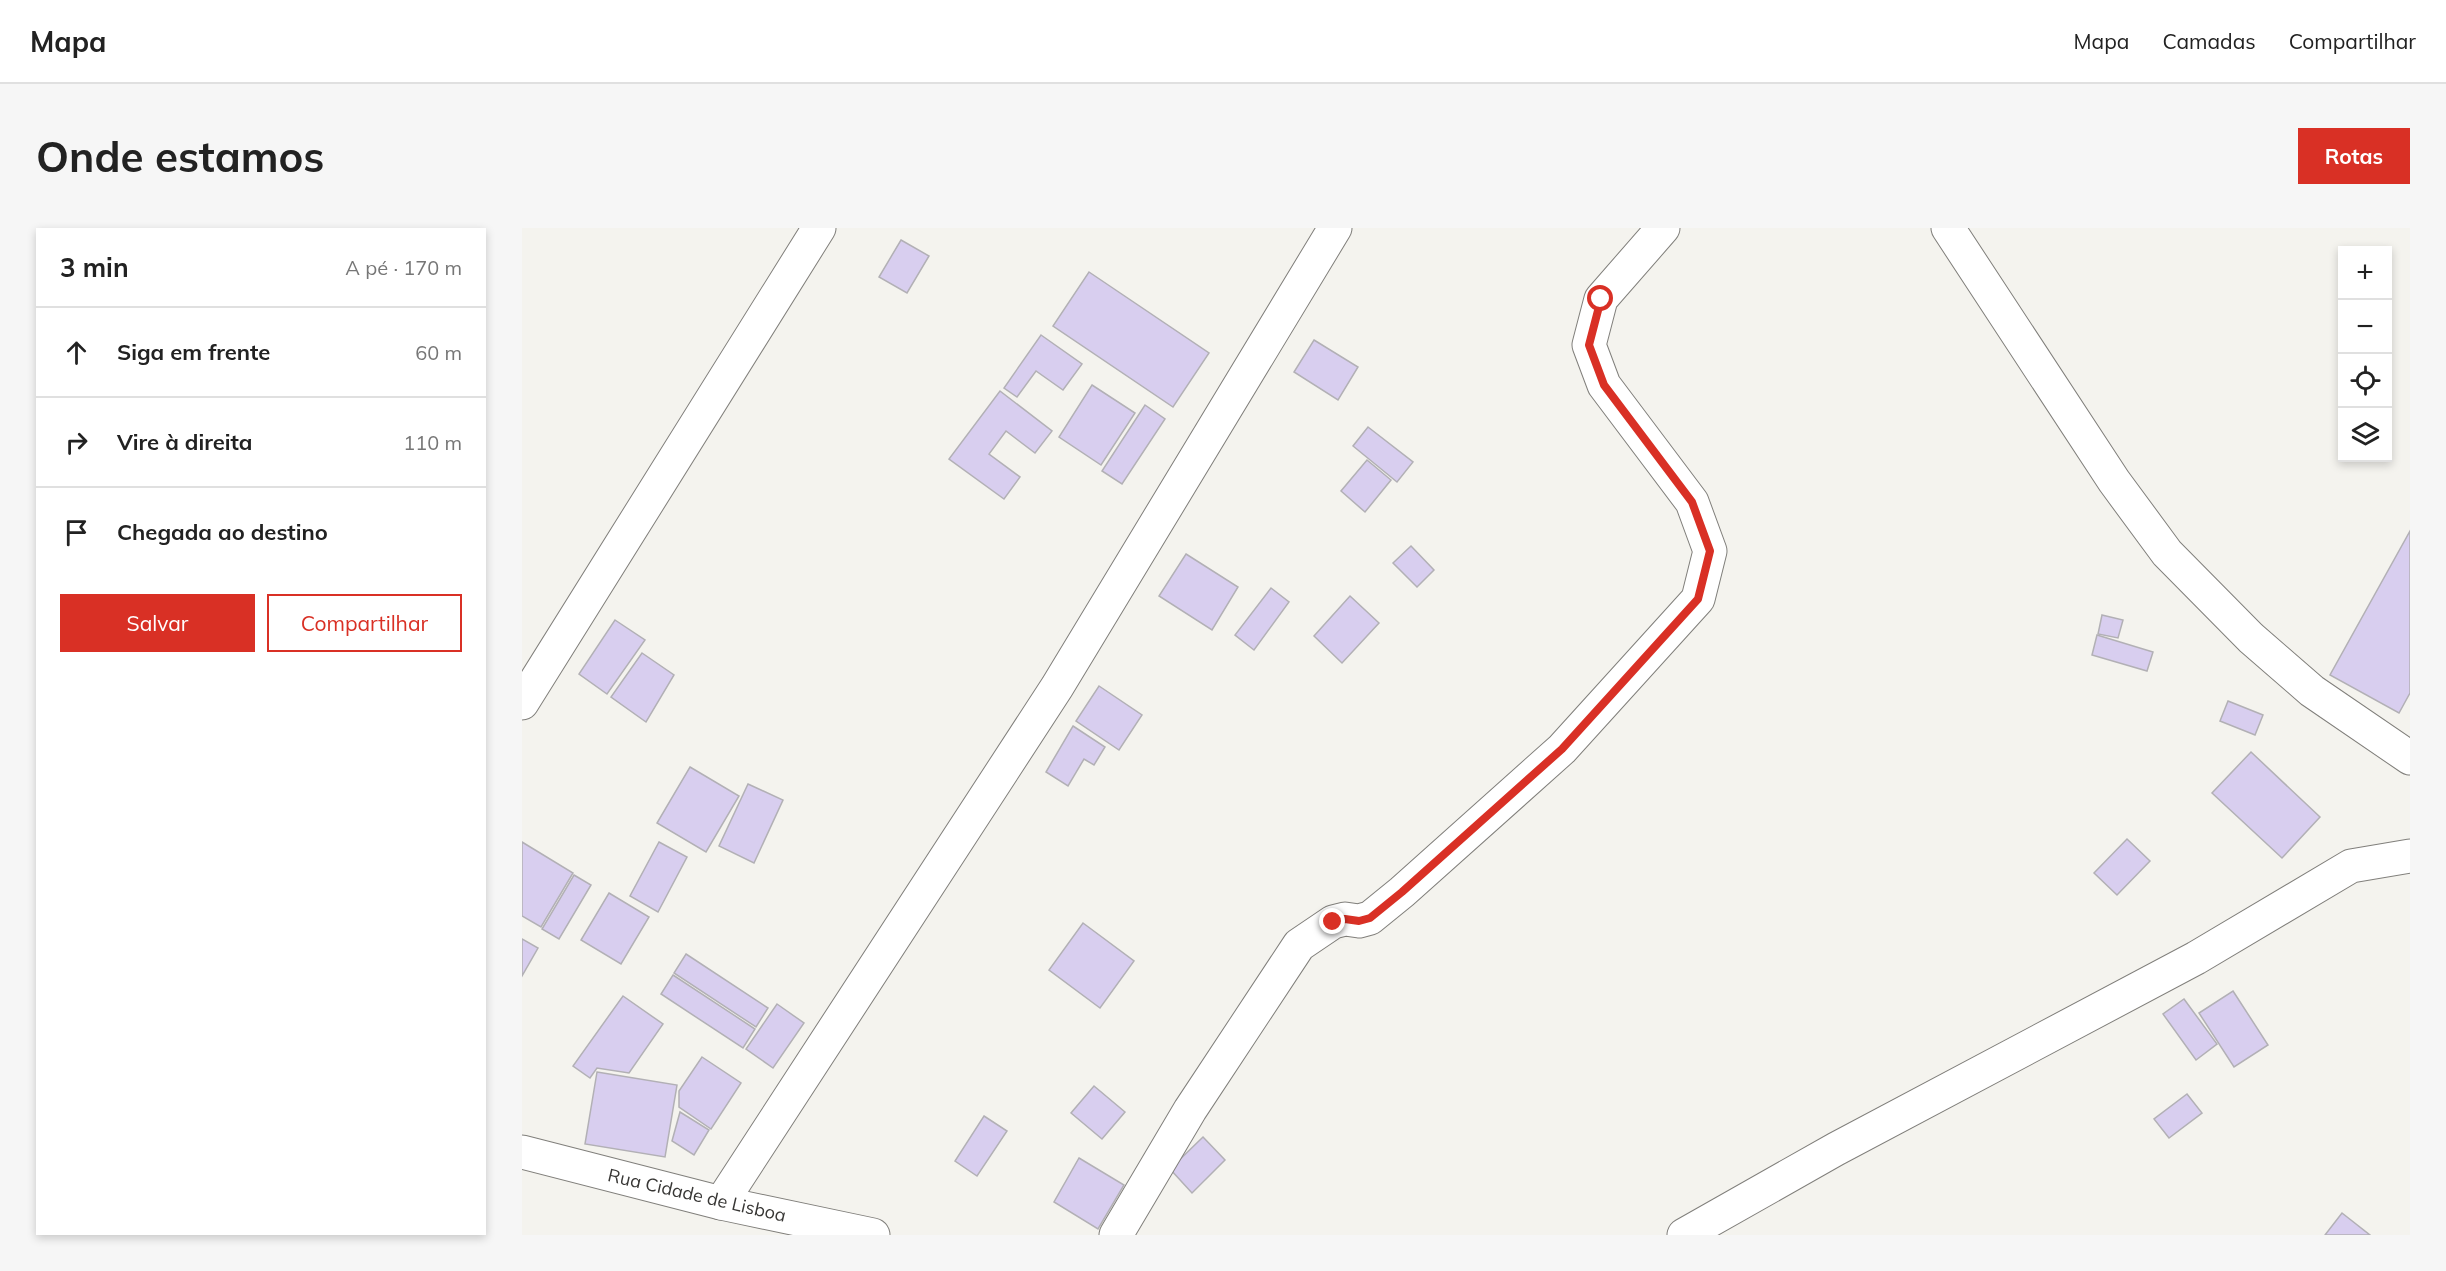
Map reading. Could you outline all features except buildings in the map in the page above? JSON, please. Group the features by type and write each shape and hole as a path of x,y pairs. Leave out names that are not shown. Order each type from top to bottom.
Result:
{"street":[{"path":"522,703 819,228"},
{"path":"721,1203 1057,687 1335,228"},
{"path":"1116,1235 1190,1110 1299,945 1333,922 1345,919 1359,921 1370,918 1402,892 1562,749 1698,599 1710,551 1692,502 1604,385 1589,345 1601,299 1663,228"},
{"path":"1948,228 2114,481 2167,553 2251,638 2312,691 2410,758"},
{"path":"1684,1235 1836,1149 2196,958 2351,866 2410,856"},
{"name":"Rua Cidade de Lisboa","path":"522,1152 721,1203 873,1235"}],"route":[{"path":"1333,922 1345,919 1359,921 1370,918 1402,892 1562,749 1698,599 1710,551 1692,502 1604,385 1589,345 1601,299"}]}
